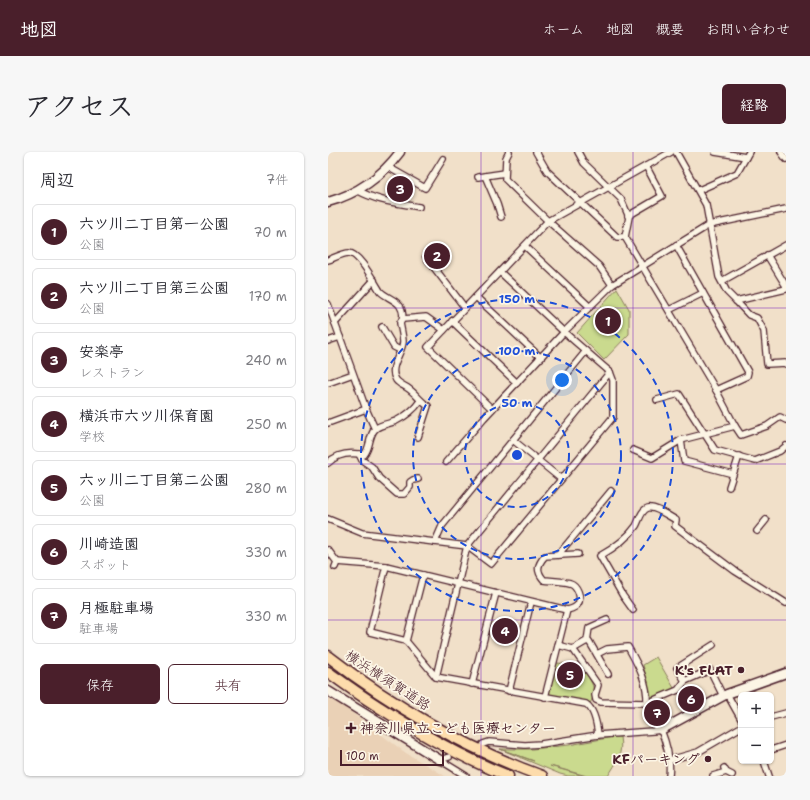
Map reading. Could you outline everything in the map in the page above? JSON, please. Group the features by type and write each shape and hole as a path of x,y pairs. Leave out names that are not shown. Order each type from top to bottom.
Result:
{"highway":[{"name":"横浜横須賀道路","path":"328,656 380,694 425,721 496,758 542,776"},
{"name":"横浜横須賀道路","path":"328,672 415,730 490,769 508,776"}],"street":[{"path":"328,202 357,190 379,176 400,152"},
{"path":"509,152 506,158 505,179 548,221 599,266 612,285"},
{"path":"536,152 547,171 582,202 617,237 625,237"},
{"path":"578,152 584,163 621,199 628,216 625,237 741,435 767,426 780,417 786,420"},
{"path":"492,409 428,347 548,221 671,152"},
{"path":"676,152 706,205 719,277 727,292 749,315 757,318 764,331 768,364 786,364"},
{"path":"698,190 737,173 748,154 715,152"},
{"path":"781,152 786,159"},
{"path":"388,167 425,188 442,158"},
{"path":"628,216 662,196 646,166"},
{"path":"478,177 505,173"},
{"path":"485,176 501,217"},
{"path":"357,190 375,199 419,207"},
{"path":"446,462 492,409 564,332 612,285 709,224 786,209"},
{"path":"676,245 748,372 747,376 716,390"},
{"path":"722,281 786,245"},
{"path":"525,246 590,307"},
{"path":"328,260 348,253 354,255 374,280 381,292 399,305 402,311 403,319 400,323 403,342 397,356 394,376 397,382 410,389 420,401 428,406 418,437"},
{"path":"767,255 786,286"},
{"path":"426,257 465,308"},
{"path":"328,519 362,533 467,546 491,564 613,417 613,380 610,372 564,332 500,272"},
{"path":"335,323 374,280"},
{"path":"736,301 786,289"},
{"path":"669,310 703,293"},
{"path":"476,297 541,358"},
{"path":"328,304 366,409 375,429"},
{"path":"403,319 426,317 444,330"},
{"path":"452,321 517,383"},
{"path":"382,327 394,347 400,350"},
{"path":"328,341 340,337"},
{"path":"435,542 442,526 586,351"},
{"path":"436,677 467,546 610,372"},
{"path":"328,383 353,374"},
{"path":"657,400 678,394 716,450 755,461 780,451 786,446"},
{"path":"328,462 333,457 346,453 364,455 369,449 370,438 375,429 384,424 395,421 413,410 420,401"},
{"path":"328,423 366,409"},
{"path":"633,450 652,458 681,440 735,426"},
{"path":"513,440 561,479"},
{"path":"681,440 684,461 733,474"},
{"path":"359,454 362,460 372,467 379,478 397,494 404,494 410,487 410,482 413,480 418,480"},
{"path":"729,487 739,456"},
{"path":"558,555 611,491"},
{"path":"633,610 623,596 600,556 622,542 636,525 644,511 648,508 654,508 676,520 675,526 717,558 786,603"},
{"path":"757,531 766,520"},
{"path":"328,550 336,565 386,566 567,610 574,608 580,600 576,587 571,583 544,580 540,575 538,568 540,562 545,556 578,554"},
{"path":"386,566 370,632 406,641 436,677 586,704 593,712 598,735"},
{"path":"406,641 423,575"},
{"path":"472,684 496,593"},
{"path":"509,690 532,602"},
{"path":"545,697 567,610"},
{"path":"558,646 574,649 587,641 589,628 606,620"},
{"path":"587,641 589,641 608,674"},
{"path":"685,681 677,668 713,645"},
{"path":"597,654 607,649 628,647 641,671 647,693 647,703"},
{"path":"574,649 598,686 595,695 596,700 590,707"},
{"path":"596,700 601,702 647,703 678,690 685,681 710,670 738,714"},
{"path":"483,744 489,742 525,745 541,744 598,735 653,732 661,730 725,695 786,672"},
{"path":"328,691 466,776"},
{"path":"774,716 786,713"},
{"path":"670,760 698,752 739,728"},
{"path":"661,730 670,760 669,776"},
{"path":"774,749 786,745"},
{"path":"440,760 449,756"},
{"path":"765,764 769,776"},
{"path":"713,776 725,770 732,775"}],"shaded area":[{"name":"神奈川県立こども医療センター","path":"328,699 340,704 406,753 445,776 328,776"}],"green space":[{"path":"617,288 629,309 629,334 604,360 577,333"},
{"path":"656,657 674,688 655,699 652,699 643,665"},
{"path":"557,663 580,665 592,683 594,693 590,703 548,694"},
{"path":"613,737 620,737 621,743 620,753 608,776 587,776 550,766 584,776 568,776 560,774 500,749 532,749 569,745"}],"place":[{"name":"安楽亭","path":"400,189"},
{"name":"六ツ川二丁目第三公園","path":"437,256"},
{"name":"六ツ川二丁目第一公園","path":"608,321"},
{"name":"横浜市六ツ川保育園","path":"505,631"},
{"name":"K's FLAT","path":"741,670"},
{"name":"六ッ川二丁目第二公園","path":"570,675"},
{"name":"川崎造園","path":"691,699"},
{"name":"月極駐車場","path":"657,713"},
{"name":"神奈川県立こども医療センター","path":"351,728"},
{"name":"KFパーキング","path":"708,759"}]}
